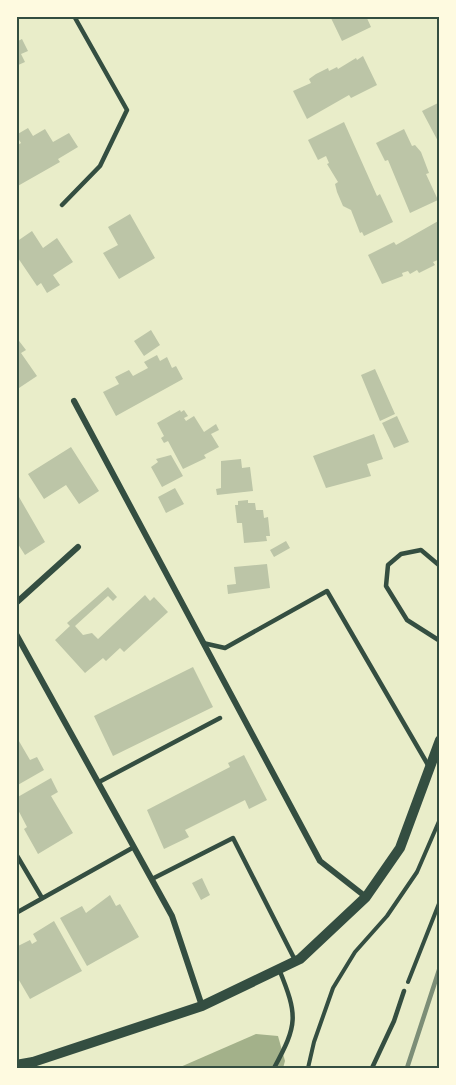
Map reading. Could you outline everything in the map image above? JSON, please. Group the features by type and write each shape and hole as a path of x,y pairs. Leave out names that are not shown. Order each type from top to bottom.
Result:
{"street":[{"path":"74,401 320,861 366,897"},
{"path":"16,603 78,546"},
{"path":"16,634 172,916 202,1005"},
{"path":"16,1065 33,1062 202,1005 295,962 366,897 400,848 440,740"}],"lane":[{"path":"62,205 100,166 127,110 74,16"},
{"path":"440,566 422,550 401,554 388,566 386,586 407,621 440,641"},
{"path":"203,643 225,648 327,591 429,767"},
{"path":"99,782 220,718"},
{"path":"152,879 233,838 295,962"},
{"path":"16,913 134,847"},
{"path":"16,854 42,898"},
{"path":"274,1068 291,1037 294,1014 291,998 279,969"},
{"path":"372,1068 394,1021 404,991"}],"path":[{"path":"308,1068 314,1042 333,988 355,952 387,916 417,872 440,819"},
{"path":"404,991 440,901"}],"shaded area":[{"path":"256,1034 278,1036 285,1061 283,1068 178,1068"}],"building":[{"path":"330,16 366,16 371,27 342,41"},
{"path":"22,39 28,51 21,54 25,62 16,66 16,42"},
{"path":"363,56 377,85 351,98 349,95 307,119 293,91 311,83 309,79 328,68 329,71 337,67 338,69"},
{"path":"440,102 440,145 422,111"},
{"path":"344,122 377,196 380,194 393,222 364,236 362,232 360,233 351,210 343,206 335,184 338,182 327,164 329,163 326,156 318,160 308,140"},
{"path":"28,128 33,136 45,129 53,142 69,133 78,147 58,159 60,162 16,187 16,146 21,143 16,135"},
{"path":"404,129 412,146 415,145 421,152 429,173 426,174 438,200 410,213 388,160 385,161 376,143"},
{"path":"130,214 155,258 119,279 103,253 118,245 108,227"},
{"path":"440,220 440,259 433,262 435,265 419,273 417,270 410,274 408,271 402,273 403,276 382,284 368,255 394,242 396,245"},
{"path":"32,231 43,248 57,238 73,262 53,275 60,285 47,293 41,283 37,286 16,255 16,242"},
{"path":"151,330 160,345 144,356 134,341"},
{"path":"16,337 26,350 21,353 37,376 16,390"},
{"path":"157,355 160,361 167,357 172,368 176,366 183,379 116,416 103,392 119,384 115,377 129,370 133,376 148,368 144,362"},
{"path":"375,369 395,414 380,421 361,375"},
{"path":"180,410 181,412 184,410 188,416 184,418 186,421 194,416 204,432 216,424 219,430 211,434 219,447 204,455 206,458 183,469 168,441 164,443 161,438 164,436 157,423"},
{"path":"397,416 409,442 394,448 382,423"},
{"path":"374,434 383,459 367,464 371,476 326,488 313,456"},
{"path":"71,447 99,491 79,504 66,485 44,499 28,474"},
{"path":"171,455 183,476 162,487 151,467 158,462 156,459"},
{"path":"241,459 242,468 250,467 253,491 217,495 216,489 221,488 221,461"},
{"path":"175,488 184,504 166,513 158,497"},
{"path":"19,497 45,542 25,555 16,541 16,499"},
{"path":"248,500 248,503 255,503 256,510 263,510 264,518 268,517 270,536 266,536 267,541 244,543 242,523 237,523 235,505 238,505 238,501"},
{"path":"286,541 290,548 274,557 270,550"},
{"path":"267,564 270,588 228,594 227,585 236,584 234,567"},
{"path":"108,587 117,597 113,601 108,596 75,626 83,635 92,633 98,639 145,595 150,601 154,597 168,612 124,652 120,648 106,661 103,658 85,673 55,640 70,626 67,623"},
{"path":"193,667 213,707 113,756 94,716"},
{"path":"16,736 30,760 37,757 44,770 16,786"},
{"path":"244,755 267,800 249,809 245,800 185,830 189,837 164,849 147,810 230,767 228,763"},
{"path":"51,778 58,792 51,796 73,833 38,854 24,829 27,827 16,806 16,798"},
{"path":"202,878 210,895 201,900 192,883"},
{"path":"110,895 116,906 120,904 139,937 87,966 60,918 82,906 86,913"},
{"path":"54,921 82,971 30,999 16,975 16,947 30,940 32,944 37,941 33,934"}],"railway":[{"path":"407,1068 440,967"}]}
